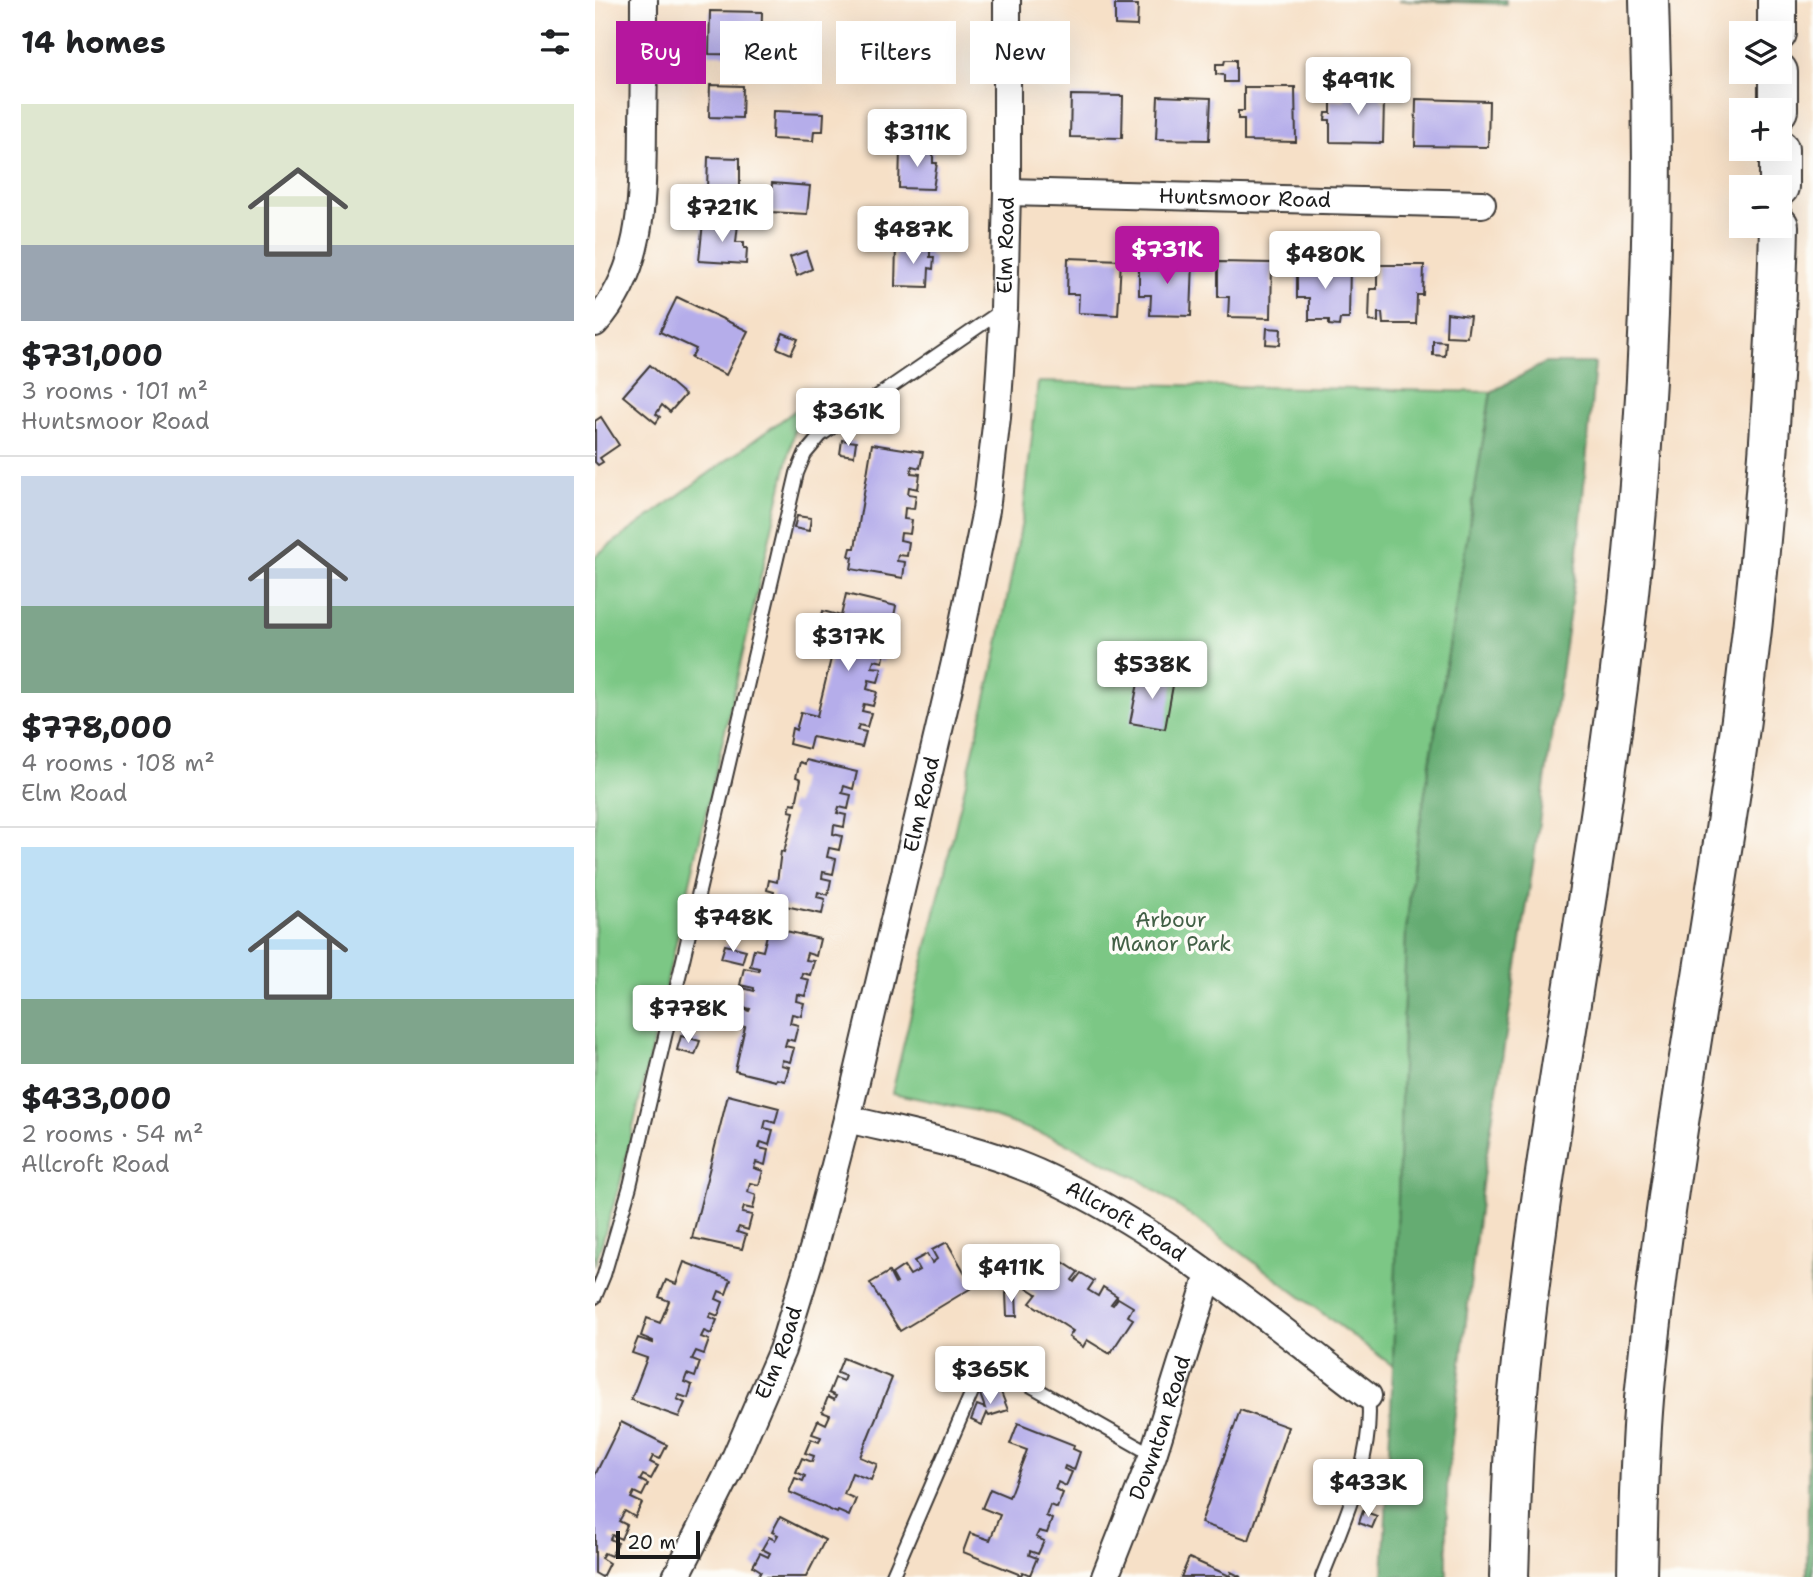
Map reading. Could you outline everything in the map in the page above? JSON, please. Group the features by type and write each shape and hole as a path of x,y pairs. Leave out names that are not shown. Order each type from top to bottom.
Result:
{"highway":[{"path":"1509,1577 1516,1418 1528,1300 1541,1198 1613,729 1633,552 1650,277 1649,0"},
{"path":"1777,0 1777,21"},
{"path":"1637,1577 1644,1402 1656,1291 1751,643 1770,417 1778,238"}],"street":[{"path":"595,323 605,312 628,268 639,230 645,0"},
{"name":"Elm Road","path":"676,1577 729,1472 782,1350 814,1246 847,1119 955,662 986,510 997,417 1004,309 1007,192 1007,0"},
{"name":"Huntsmoor Road","path":"1007,192 1482,204"},
{"name":"Allcroft Road","path":"847,1119 969,1149 1045,1175 1114,1210 1209,1275 1367,1396"},
{"name":"Downton Road","path":"1105,1577 1153,1455 1209,1275"}],"lane":[{"path":"595,1297 630,1186 797,473 805,454 821,435 1004,309"},
{"path":"892,1577 983,1364 1012,1375 1153,1455"},
{"path":"1322,1577 1359,1475 1370,1417 1367,1396"}],"green space":[{"path":"1398,0 1506,0 1506,4"},
{"path":"1545,363 1595,363 1577,563 1528,898 1483,1177 1447,1482 1447,1577 1383,1577 1393,1366 1406,932 1414,860 1491,392"},
{"name":"Arbour Manor Park","path":"1038,382 1491,392 1414,860 1406,932 1393,1366 1206,1226 1137,1178 1062,1141 977,1111 892,1093 995,660 1023,516"},
{"path":"800,407 620,1184 595,1265 595,556"},
{"path":"1811,1229 1813,1577 1807,1577"}],"building":[{"path":"1115,5 1138,5 1137,26 1115,25"},
{"path":"710,11 762,12 762,21 720,21 720,54 709,54"},
{"path":"1225,60 1236,60 1236,82 1224,82 1224,75 1216,74 1216,64 1224,64"},
{"path":"710,85 743,86 742,118 709,117"},
{"path":"1244,87 1295,87 1296,142 1244,141 1244,119 1238,119 1238,111 1244,111"},
{"path":"1345,88 1382,89 1383,143 1330,142 1330,120 1325,120 1326,113 1331,113 1331,100 1345,101"},
{"path":"1071,95 1123,96 1122,138 1070,137"},
{"path":"1158,96 1211,98 1209,140 1156,139"},
{"path":"1416,99 1489,101 1488,147 1415,146"},
{"path":"773,111 824,113 823,131 814,131 813,141 772,139"},
{"path":"900,149 933,149 933,163 937,163 933,189 899,188"},
{"path":"708,157 740,158 740,190 707,189"},
{"path":"772,183 810,186 807,214 770,212"},
{"path":"703,222 738,224 736,242 744,242 744,248 747,248 746,264 699,261"},
{"path":"896,245 930,246 930,257 934,257 933,269 929,268 928,287 895,286"},
{"path":"806,251 812,269 797,276 790,257"},
{"path":"1068,258 1121,260 1118,315 1078,313 1079,294 1067,294"},
{"path":"1139,260 1193,261 1191,316 1150,315 1151,295 1139,295"},
{"path":"1218,262 1272,263 1271,318 1228,317 1229,297 1218,297"},
{"path":"1297,264 1350,264 1349,319 1340,319 1339,326 1329,325 1329,320 1309,320 1309,298 1297,298"},
{"path":"1377,265 1424,265 1423,295 1417,295 1416,324 1383,324 1382,313 1378,313 1378,322 1369,321 1370,289 1377,289"},
{"path":"677,297 748,331 726,375 691,358 696,349 660,332"},
{"path":"1447,313 1470,316 1467,337 1446,336"},
{"path":"1267,328 1281,329 1280,345 1266,344"},
{"path":"783,333 798,339 791,354 777,348"},
{"path":"1433,341 1446,342 1445,356 1433,355"},
{"path":"650,365 685,395 670,412 662,405 656,414 660,417 656,423 623,396"},
{"path":"601,417 619,445 600,458 603,462 598,465 595,462 595,421"},
{"path":"842,440 856,442 854,456 840,454"},
{"path":"872,444 923,452 920,468 912,466 911,473 920,474 918,489 909,487 908,494 916,495 914,509 905,508 904,519 912,520 910,534 901,533 900,540 909,542 907,556 898,555 897,561 905,562 903,578 851,569 853,557 849,556 851,548 855,548"},
{"path":"797,516 811,518 809,531 794,528"},
{"path":"846,594 896,606 893,621 884,618 882,625 891,627 888,642 879,639 878,644 886,646 883,662 874,660 872,667 882,668 878,682 869,680 867,689 877,692 873,706 864,704 862,711 871,713 867,727 859,725 857,730 866,732 862,747 812,737 809,749 789,744 792,728 796,730 801,712 817,716 837,634 818,630 823,611 841,616"},
{"path":"1140,673 1174,680 1165,729 1130,723"},
{"path":"806,760 857,772 853,789 844,786 842,793 851,795 848,809 839,807 837,813 846,815 844,827 834,825 833,834 842,836 839,850 829,848 827,857 836,859 833,874 823,872 822,878 831,880 828,895 818,892 817,897 825,899 822,914 772,903 774,892 767,890 769,880 777,882 781,851 784,852 794,812 789,811 791,803 796,804 801,779 796,777 800,762 805,764"},
{"path":"769,927 820,939 816,956 807,953 805,960 814,961 810,975 802,973 801,978 809,980 805,996 797,994 796,1001 804,1003 801,1016 792,1014 790,1023 798,1025 794,1041 787,1039 785,1046 794,1048 790,1062 782,1060 781,1065 789,1067 785,1081 735,1071 745,1027 736,1025 740,1008 750,1009 739,1006 743,988 754,991 754,988 740,985 744,968 759,971 759,968 750,966 754,949 763,951"},
{"path":"725,945 746,950 742,963 721,958"},
{"path":"681,1036 700,1041 695,1055 677,1050"},
{"path":"728,1095 779,1108 775,1123 766,1120 764,1128 773,1130 769,1145 761,1142 759,1148 768,1150 765,1165 756,1162 754,1168 763,1171 759,1185 750,1183 748,1192 756,1195 753,1209 744,1207 742,1213 752,1215 748,1230 739,1227 737,1232 746,1235 742,1249 692,1238"},
{"path":"947,1242 973,1287 900,1331 870,1283 889,1272 895,1284 897,1283 892,1274 904,1266 910,1275 919,1270 914,1261 927,1254 932,1263 937,1259 932,1250"},
{"path":"1032,1254 1056,1269 1061,1261 1078,1272 1072,1280 1074,1282 1081,1273 1094,1281 1088,1290 1098,1296 1103,1287 1117,1296 1111,1304 1118,1298 1133,1307 1128,1316 1133,1319 1110,1354 1087,1340 1083,1347 1069,1337 1073,1331 1030,1303 1037,1294 1023,1285 1029,1276 1021,1271"},
{"path":"684,1262 731,1280 726,1294 719,1291 716,1299 723,1302 718,1316 711,1313 709,1317 717,1320 711,1334 704,1331 701,1337 709,1340 704,1354 696,1351 692,1359 700,1362 695,1377 687,1374 684,1382 692,1385 688,1398 679,1395 677,1399 685,1403 679,1417 631,1400 647,1358 632,1353 638,1338 653,1343 641,1336 647,1318 660,1323 669,1301 659,1297 666,1280 676,1284"},
{"path":"1006,1293 1016,1293 1017,1316 1007,1316"},
{"path":"843,1358 892,1378 860,1457 877,1464 871,1480 852,1473 844,1494 856,1499 849,1516 789,1492 795,1478 803,1481 805,1476 796,1472 802,1458 812,1462 814,1456 805,1453 811,1439 819,1442 821,1437 812,1434 818,1420 826,1424 830,1415 822,1412 828,1397 834,1400 836,1396 829,1393 835,1378 843,1381 845,1376 837,1373"},
{"path":"999,1387 1008,1410 989,1416 987,1413 982,1425 971,1420 977,1405 985,1408 980,1394"},
{"path":"1240,1410 1288,1427 1249,1540 1201,1523"},
{"path":"621,1422 667,1445 660,1459 653,1456 650,1462 658,1466 651,1479 643,1475 640,1480 648,1484 642,1496 634,1492 631,1498 642,1503 635,1517 625,1511 619,1521 627,1525 621,1539 612,1535 610,1539 618,1543 611,1556 604,1553 601,1558 609,1563 602,1577 595,1573 595,1475"},
{"path":"1018,1423 1074,1445 1073,1449 1080,1452 1074,1470 1065,1466 1064,1469 1072,1472 1066,1486 1058,1482 1055,1489 1063,1493 1057,1508 1050,1505 1046,1516 1052,1519 1047,1533 1039,1531 1036,1537 1044,1541 1038,1554 1030,1551 1029,1555 1037,1558 1030,1575 1023,1572 1021,1575 963,1552 970,1533 990,1540 1000,1515 982,1508 990,1489 1009,1497 1027,1450 1010,1444"},
{"path":"1378,1463 1389,1466 1384,1482 1373,1479"},
{"path":"1363,1511 1377,1516 1372,1528 1359,1523"},
{"path":"780,1517 825,1540 806,1577 758,1577 761,1571 753,1566 760,1553 768,1557 770,1553 762,1549 769,1537 775,1540 778,1535 772,1532"},
{"path":"1189,1558 1230,1576 1231,1572 1241,1577 1181,1577"}]}
